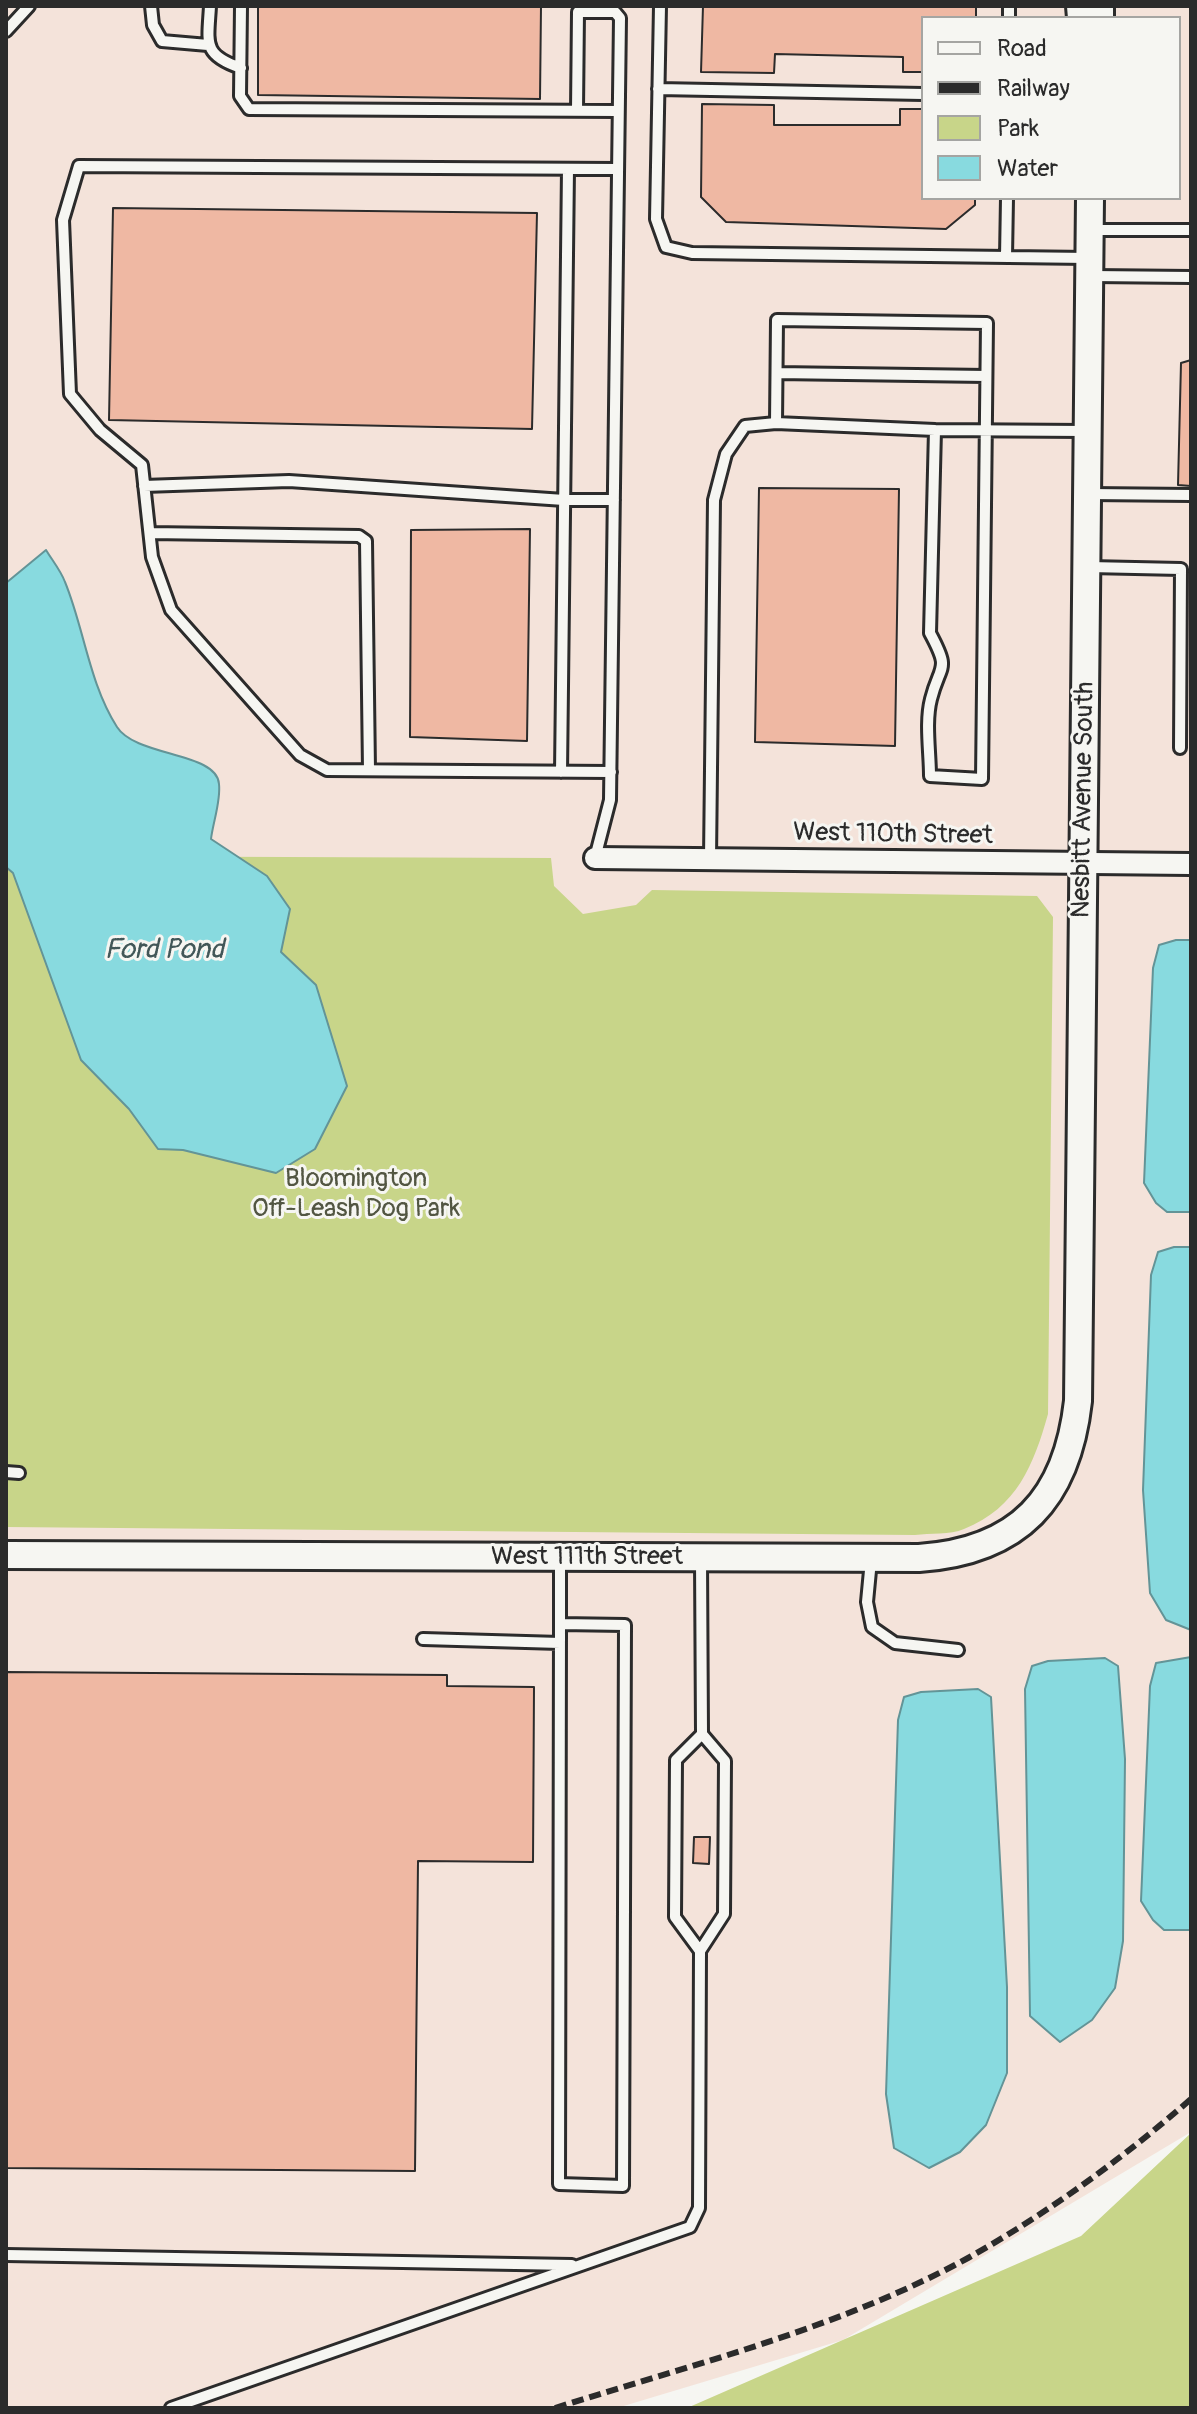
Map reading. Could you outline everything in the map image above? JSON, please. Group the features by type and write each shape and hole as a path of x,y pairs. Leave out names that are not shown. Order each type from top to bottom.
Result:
{"street":[{"name":"Nesbitt Avenue South","path":"1078,1401 1090,200"},
{"name":"West 110th Street","path":"595,858 1191,864"},
{"name":"West 111th Street","path":"6,1555 955,1556 990,1545 1020,1526 1044,1501 1064,1470 1074,1436 1078,1401"}],"lane":[{"path":"6,31 29,6"},
{"path":"151,6 153,25 162,41 208,45"},
{"path":"210,6 208,45 217,60 241,68"},
{"path":"241,6 240,96 249,109 618,111"},
{"path":"660,6 656,219 666,247 692,253 1006,257 1191,277"},
{"path":"577,110 578,12 615,12 620,18 611,772 610,800 595,858"},
{"path":"658,89 921,94"},
{"path":"611,772 327,770 300,755 171,610 152,557 142,465 100,430 70,394 63,220 79,166 617,169"},
{"path":"561,772 568,169"},
{"path":"1006,257 1007,200"},
{"path":"1090,230 1191,230"},
{"path":"776,423 777,320 987,323 982,779 930,776 931,699 942,675 942,655 930,633 935,430"},
{"path":"777,373 986,376"},
{"path":"710,859 714,500 726,454 745,426 776,423 935,430 1088,431"},
{"path":"144,486 289,481 564,500 614,500"},
{"path":"1087,494 1191,495"},
{"path":"150,533 359,536 366,541 369,770"},
{"path":"1087,567 1181,569 1180,748"},
{"path":"6,1472 19,1473"},
{"path":"560,1557 559,2184 623,2186 625,1625 560,1624"},
{"path":"171,2408 690,2227 699,2208 700,1951 724,1914 725,1761 702,1734 701,1557"},
{"path":"871,1558 867,1602 872,1627 895,1643 958,1650"},
{"path":"423,1639 560,1643"},
{"path":"700,1951 675,1917 676,1760 702,1734"},
{"path":"6,2255 580,2266"}],"shaded area":[{"path":"6,6 1191,6 1191,2132 843,2340 617,2408 6,2408"}],"green space":[{"name":"Bloomington Off-Leash Dog Park","path":"6,611 21,856 551,858 554,886 583,914 636,905 652,890 1037,896 1053,917 1048,1414 1029,1467 1010,1497 998,1509 964,1529 915,1535 6,1527"},
{"path":"1191,2133 1191,2408 687,2408 1081,2236"}],"water":[{"name":"Ford Pond","path":"46,550 65,582 93,674 117,727 141,744 191,760 215,774 219,791 211,839 267,876 290,909 281,952 316,985 347,1086 315,1149 276,1173 183,1150 158,1149 129,1109 81,1060 13,873 6,867 6,583"},
{"path":"1191,940 1191,1212 1167,1212 1156,1203 1144,1183 1153,968 1159,945"},
{"path":"1174,1247 1191,1247 1191,1630 1166,1620 1150,1593 1143,1490 1151,1275 1158,1252"},
{"path":"1191,1657 1191,1930 1164,1930 1153,1920 1141,1901 1150,1686 1156,1663"},
{"path":"1105,1658 1118,1666 1125,1759 1123,1941 1115,1988 1092,2020 1060,2042 1030,2016 1025,1689 1032,1666 1048,1661"},
{"path":"978,1689 991,1697 1007,1987 1007,2073 986,2125 960,2152 929,2168 894,2148 886,2094 898,1720 904,1697 921,1692"}],"building":[{"path":"258,6 541,6 540,99 258,95"},
{"path":"703,6 976,6 976,16 921,16 921,72 903,72 903,57 775,54 774,73 701,72"},
{"path":"702,104 774,105 774,125 900,125 900,109 921,109 921,200 975,200 975,205 946,229 726,222 701,197"},
{"path":"113,208 537,213 532,429 109,420"},
{"path":"1191,360 1191,486 1178,485 1181,363"},
{"path":"759,488 899,489 895,746 755,742"},
{"path":"530,529 527,741 410,737 411,530"},
{"path":"6,1672 447,1675 447,1686 534,1687 533,1862 418,1861 415,2171 6,2168"},
{"path":"694,1837 710,1837 709,1864 693,1863"}],"railway":[{"path":"555,2408 766,2343 919,2283 998,2241 1056,2204 1191,2099"}]}
